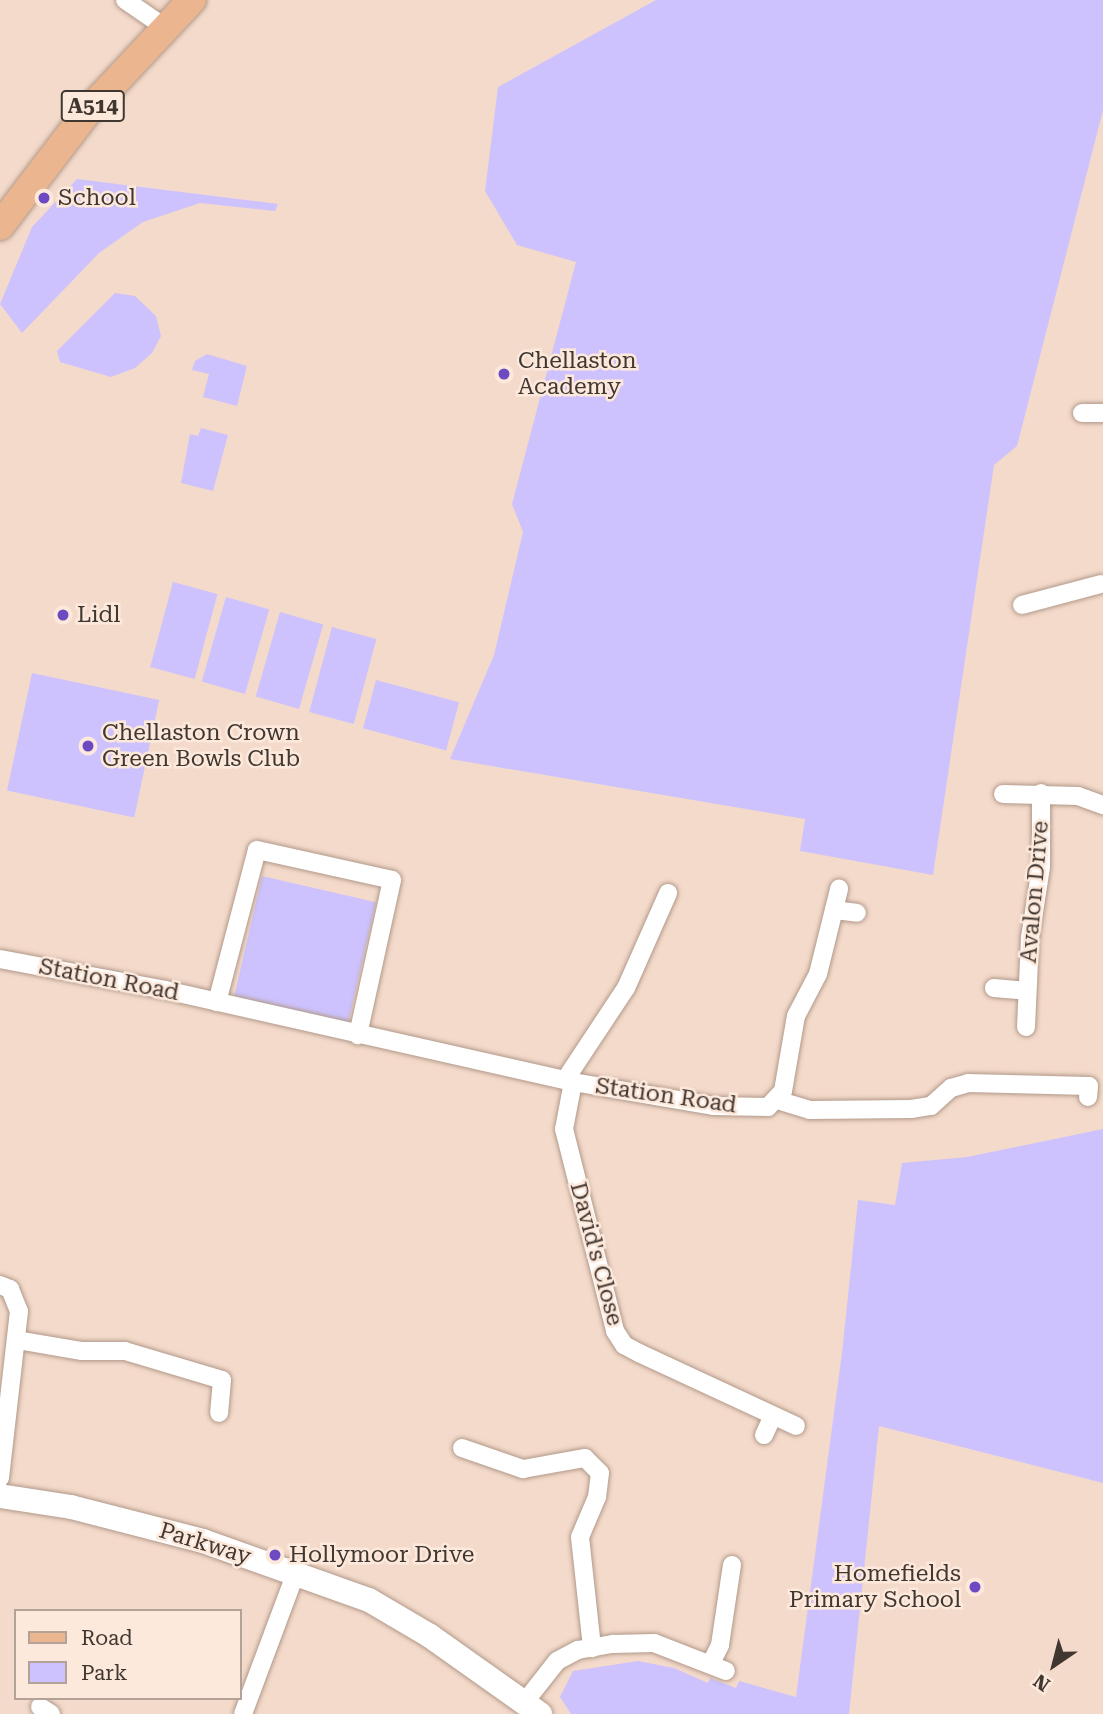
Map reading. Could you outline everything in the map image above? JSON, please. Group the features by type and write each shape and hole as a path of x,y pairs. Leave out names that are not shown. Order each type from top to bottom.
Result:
{"main road":[{"name":"A514","path":"0,226 66,138 163,26 192,0"}],"street":[{"path":"125,0 163,26"},
{"path":"1082,413 1103,413"},
{"path":"1022,606 1102,583"},
{"name":"Avalon Drive","path":"1026,1027 1027,991 1041,867 1041,793"},
{"name":"Avalon Drive","path":"1003,794 1078,796 1103,806"},
{"path":"217,1002 257,850 393,880 358,1035"},
{"path":"839,889 818,974 796,1016 783,1091 777,1100 810,1110 911,1109 931,1106 951,1088 968,1083 1089,1086 1088,1097"},
{"path":"569,1081 626,988 668,893"},
{"path":"834,910 857,914"},
{"name":"Station Road","path":"0,959 217,1002 569,1081 713,1106 768,1107 777,1100"},
{"name":"Avalon Drive","path":"994,988 1027,991"},
{"name":"David's Close","path":"569,1081 564,1129 615,1331 624,1345 796,1426"},
{"path":"0,1285 16,1298 17,1340 0,1478"},
{"path":"17,1340 82,1351 125,1351 222,1380 219,1413"},
{"path":"764,1436 774,1416"},
{"path":"463,1448 523,1469 584,1458 600,1473 597,1497 580,1537 592,1647"},
{"name":"Parkway","path":"0,1496 71,1507 296,1572 402,1618 532,1708"},
{"path":"532,1708 557,1661 592,1647 654,1643 718,1667 732,1565"},
{"path":"243,1714 296,1572"}],"green space":[{"path":"656,0 1103,0 1103,110 1017,446 994,465 933,875 800,851 805,819 450,759 494,655 523,532 512,504 576,262 517,245 485,191 498,87"},
{"path":"77,179 278,204 275,211 200,203 143,222 99,253 22,333 0,304 32,227"},
{"path":"115,293 135,296 156,316 161,336 152,353 135,368 111,377 60,362 57,351"},
{"path":"207,354 247,366 237,406 203,397 209,374 192,370 195,361"},
{"path":"201,428 228,435 213,491 181,483 190,434 198,436"},
{"path":"173,582 217,594 195,679 150,667"},
{"path":"226,597 269,609 245,694 202,682"},
{"path":"280,612 323,624 299,709 256,697"},
{"path":"332,627 376,639 354,724 309,712"},
{"name":"Chellaston Crown Green Bowls Club","path":"32,673 159,700 134,817 7,790"},
{"path":"376,680 459,702 446,751 363,728"},
{"path":"262,876 376,902 348,1023 234,997"},
{"path":"1103,1129 1103,1483 879,1426 849,1714 571,1714 560,1697 573,1671 638,1661 674,1668 708,1683 710,1678 736,1688 739,1681 796,1697 842,1353 858,1200 895,1205 902,1163 967,1157"}],"place":[{"name":"School","path":"44,198"},
{"name":"Chellaston Academy","path":"504,374"},
{"name":"Lidl","path":"63,615"},
{"name":"Chellaston Crown Green Bowls Club","path":"88,746"},
{"name":"Hollymoor Drive","path":"275,1555"},
{"name":"Homefields Primary School","path":"975,1587"}]}
